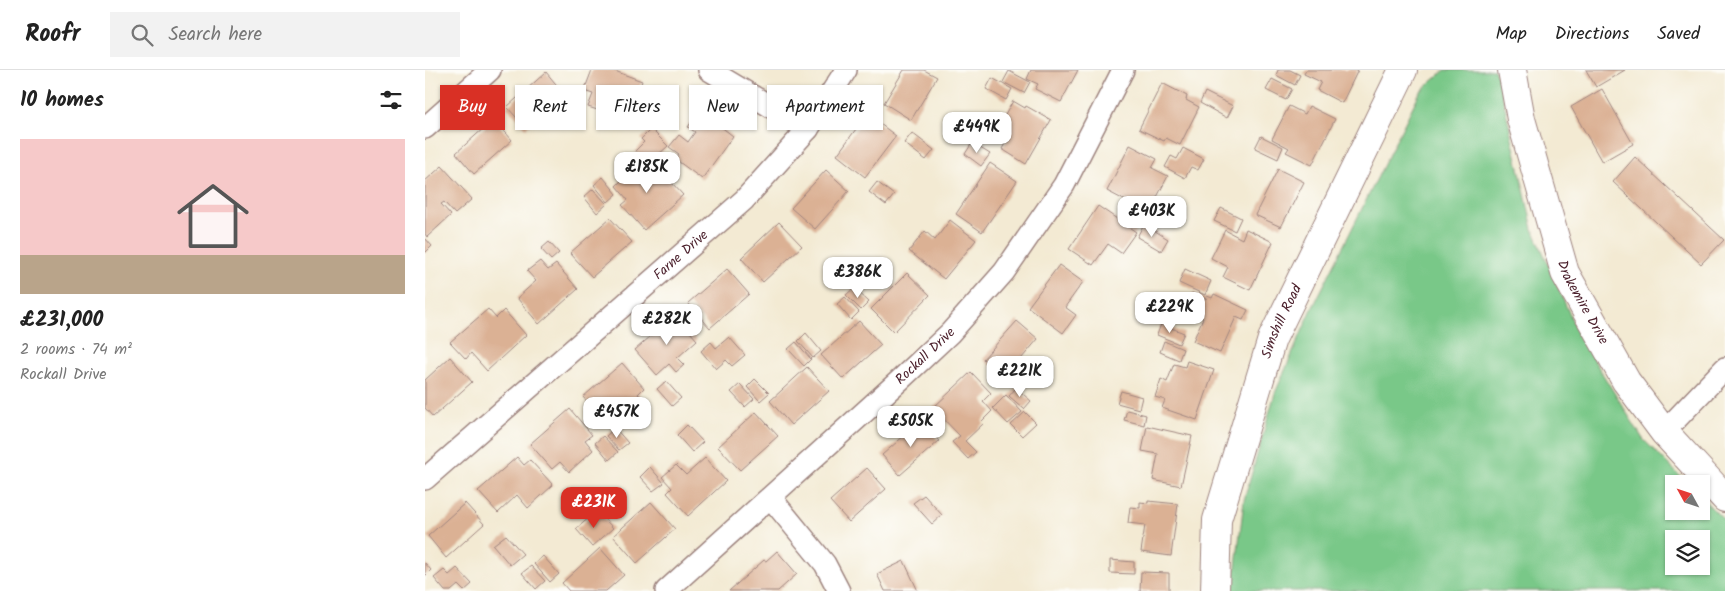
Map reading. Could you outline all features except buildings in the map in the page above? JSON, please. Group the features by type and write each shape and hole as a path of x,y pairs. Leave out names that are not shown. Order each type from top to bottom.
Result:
{"street":[{"path":"425,128 490,70"},
{"path":"709,70 767,104"},
{"name":"Farne Drive","path":"836,85 846,70"},
{"name":"Rockall Drive","path":"666,591 901,380 950,333 1004,272 1064,185 1123,70"},
{"name":"Simshill Road","path":"1215,591 1217,520 1272,339 1403,70"},
{"name":"Drakemire Drive","path":"1512,70 1521,119 1565,273 1626,381 1664,432 1725,498"},
{"name":"Farne Drive","path":"425,479 744,200 806,130"},
{"path":"1664,432 1725,368"},
{"path":"771,498 825,564 839,591"}],"green space":[{"path":"1445,70 1494,70 1498,77 1533,229 1579,336 1643,439 1679,475 1665,475 1665,520 1710,520 1710,506 1725,521 1725,591 1233,591 1244,500 1275,393 1311,311 1420,92"}]}
